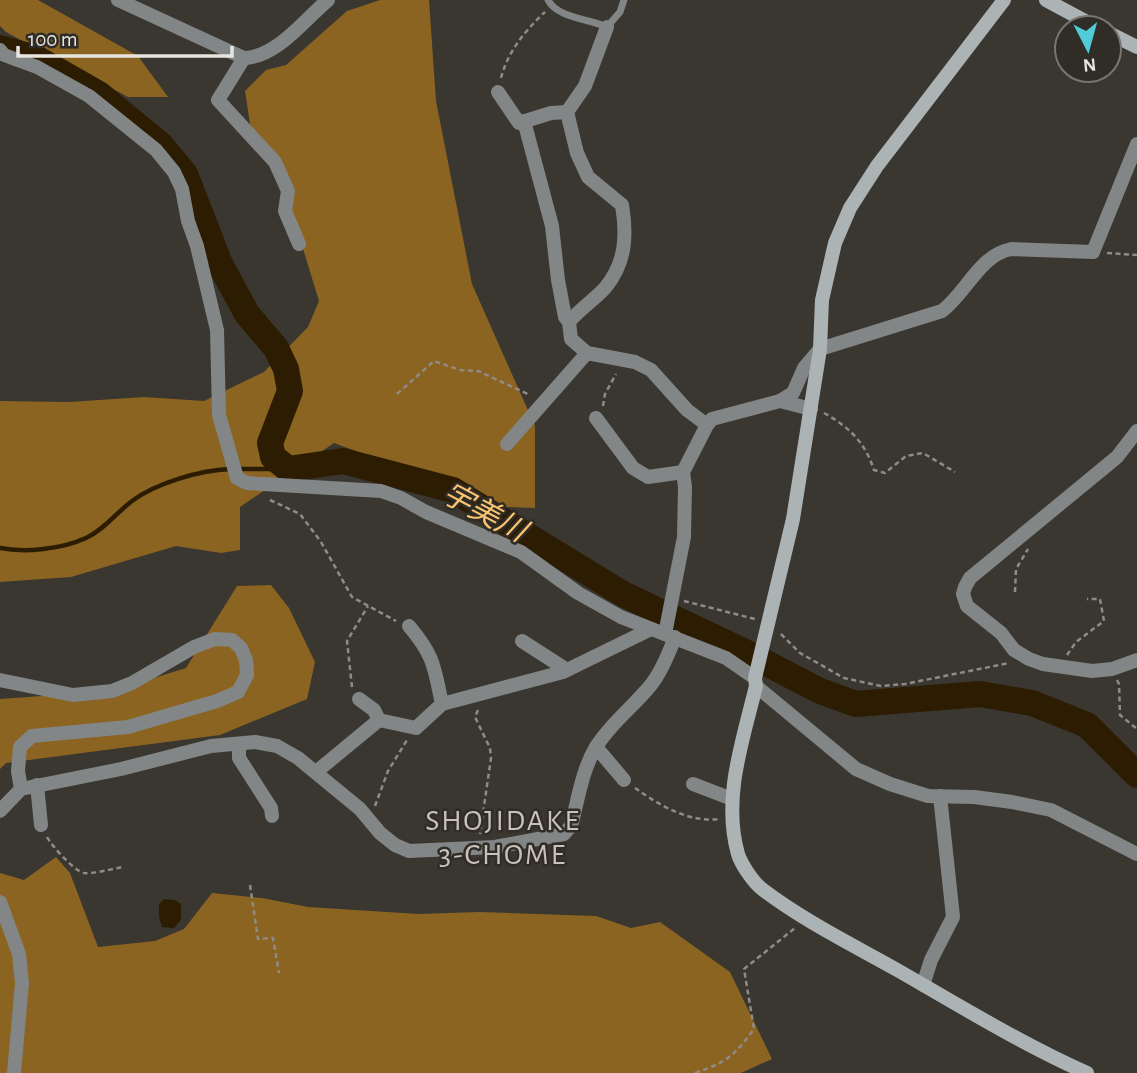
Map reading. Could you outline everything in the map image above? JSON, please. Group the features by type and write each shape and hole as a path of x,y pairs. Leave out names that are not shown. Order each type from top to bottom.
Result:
{"street":[{"path":"118,0 143,6 244,58 255,58 280,43 328,0"},
{"path":"1004,0 877,166 850,208 835,243 822,300 820,349 793,519 737,766 732,799 733,817 738,855 759,887 800,915 923,985 1061,1062 1087,1073"},
{"path":"1046,0 1072,14"},
{"path":"569,322 605,288 621,264 625,227 622,205 588,177 577,153 567,112 585,86 607,27"},
{"path":"0,50 5,55 37,67 89,96 156,150 174,173 182,189 217,330 219,415 237,478 247,482 381,491 401,498 426,512 521,552 578,593 649,629 669,633 726,658 756,678 856,769 890,784 928,796 1013,802 1051,810 1137,854"},
{"path":"244,58 218,100 275,162 288,191 285,211 299,244"},
{"path":"498,92 519,123 551,113 567,112"},
{"path":"524,121 552,226 558,280 571,340 587,353 635,362 651,370 687,410 707,425"},
{"path":"0,811 20,789 121,769 211,746 255,742 277,746 316,772 380,833 395,845 409,851 495,847 564,834 571,826 589,760 596,747 612,724 653,684 669,633 684,537 683,472 707,425 712,419 780,401 793,393 804,368 820,349 942,311 953,303 989,259 998,252 1010,249 1093,252 1132,171 1137,144"},
{"path":"507,444 542,401 587,353"},
{"path":"780,401 811,409"},
{"path":"596,418 633,468 648,477 683,472"},
{"path":"1137,430 1117,457 970,578 963,594 967,606 1001,633 1014,650 1043,664 1092,671 1137,660"},
{"path":"409,626 425,645 436,669 442,704"},
{"path":"379,720 414,728 442,704 567,670 649,629"},
{"path":"0,680 73,695 111,691 132,683 194,647 215,639 232,640 241,648 246,660 247,675 238,692 217,701 128,727 32,736 20,747 20,789"},
{"path":"522,641 567,670"},
{"path":"359,699 374,710 379,720"},
{"path":"316,772 379,720"},
{"path":"239,744 239,758 271,808 272,816"},
{"path":"596,747 624,780"},
{"path":"693,784 732,799"},
{"path":"37,785 41,825"},
{"path":"923,985 931,960 953,917 940,796"},
{"path":"0,902 19,954 22,983 14,1073"}],"lane":[{"path":"549,3 568,15 607,27 620,12 624,0"}],"path":[{"path":"498,92 502,74 513,49 549,3"},
{"path":"1093,252 1137,255"},
{"path":"397,394 434,360 439,360 460,370 478,371 542,401"},
{"path":"596,418 623,360"},
{"path":"811,409 845,425 860,439 874,470 878,472 886,473 906,456 923,453 955,472"},
{"path":"269,500 300,514 321,542 352,597 409,626"},
{"path":"1015,592 1016,569 1034,539"},
{"path":"1060,667 1076,642 1104,621 1100,598 1087,599"},
{"path":"673,601 769,625 800,653 844,678 873,685 905,684 966,673 1020,661 1024,656"},
{"path":"359,699 352,689 347,641 368,606"},
{"path":"1108,669 1119,684 1120,715 1137,729"},
{"path":"478,848 491,758 490,748 475,717 483,699 482,695"},
{"path":"367,818 375,808 388,771 414,728"},
{"path":"624,780 684,815 703,821 733,817"},
{"path":"41,825 52,845 78,870 84,873 123,867"},
{"path":"250,885 258,939 273,938 279,972"},
{"path":"695,1073 720,1064 737,1052 754,1029 744,969 795,928 800,915"}],"shaded area":[{"path":"0,0 38,0 138,56 168,97 128,97 6,32 0,26"},
{"path":"380,0 429,0 436,101 472,284 535,426 535,508 507,507 334,443 240,507 240,550 221,553 176,546 71,577 0,582 0,401 69,402 144,397 204,401 264,372 308,327 319,301 279,170 250,124 245,91 266,70 286,65 347,11"},
{"path":"271,585 289,608 315,662 307,699 220,735 6,763 0,769 0,699 112,691 186,668 237,586"},
{"path":"56,857 70,873 98,947 155,941 184,929 212,893 262,898 308,907 419,914 479,912 596,916 631,928 660,922 730,972 772,1059 741,1073 0,1073 0,873 24,880"},
{"path":"164,899 175,900 181,904 181,920 174,928 162,927 159,904"}],"waterway":[{"name":"宇美川","path":"0,48 36,58 99,94 161,145 185,174 220,264 247,314 276,348 286,369 290,391 270,443 273,457 288,469 343,461 453,490 623,594 820,691 856,704 980,694 1032,703 1087,725 1137,775"},
{"path":"0,548 43,549 76,542 99,530 142,494 193,475 230,469"},
{"path":"239,469 288,469"}],"district":[{"name":"SHOJIDAKE 3-CHOME","path":"503,838"}]}
